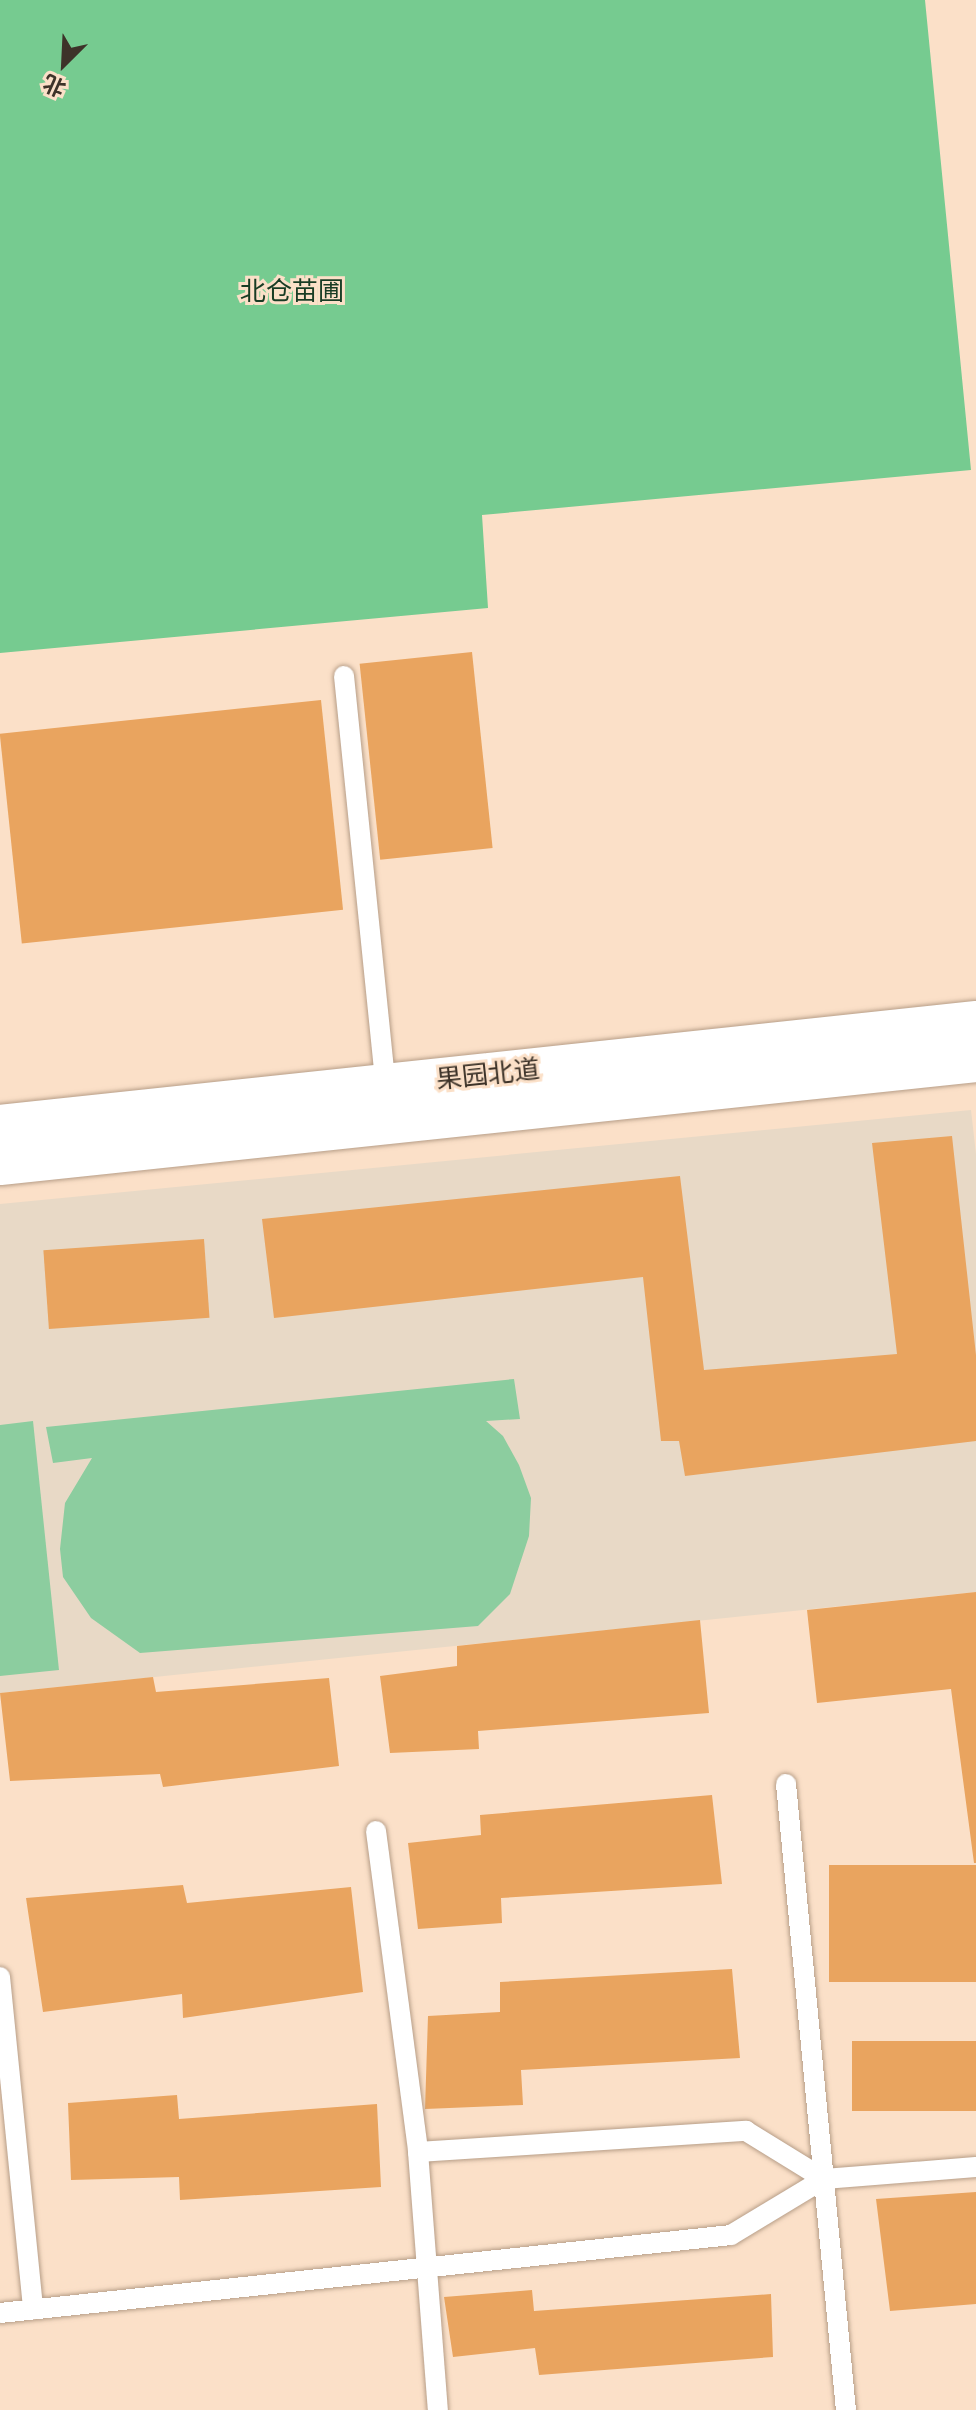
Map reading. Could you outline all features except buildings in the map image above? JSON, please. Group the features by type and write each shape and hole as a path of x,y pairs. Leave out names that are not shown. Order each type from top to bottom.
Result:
{"street":[{"name":"果园北道","path":"0,1163 388,1104 976,1023"},
{"name":"果园北道","path":"0,1127 388,1104 976,1060"}],"lane":[{"path":"344,676 388,1104"},
{"path":"786,1784 846,2410"},
{"path":"376,1831 418,2152 438,2410"},
{"path":"0,1977 33,2309"},
{"path":"418,2152 746,2131 824,2179"},
{"path":"0,2313 731,2235 824,2179 976,2167"}],"shaded area":[{"path":"971,1110 976,1154 976,1592 0,1693 0,1204"}],"green space":[{"name":"北仓苗圃","path":"0,0 925,0 971,470 482,515 488,608 0,653"},
{"path":"514,1379 520,1419 486,1421 503,1436 519,1465 531,1498 529,1536 510,1594 478,1626 140,1653 91,1618 63,1577 60,1549 65,1503 92,1458 53,1463 46,1427"},
{"path":"33,1421 59,1670 0,1676 0,1425"}]}
